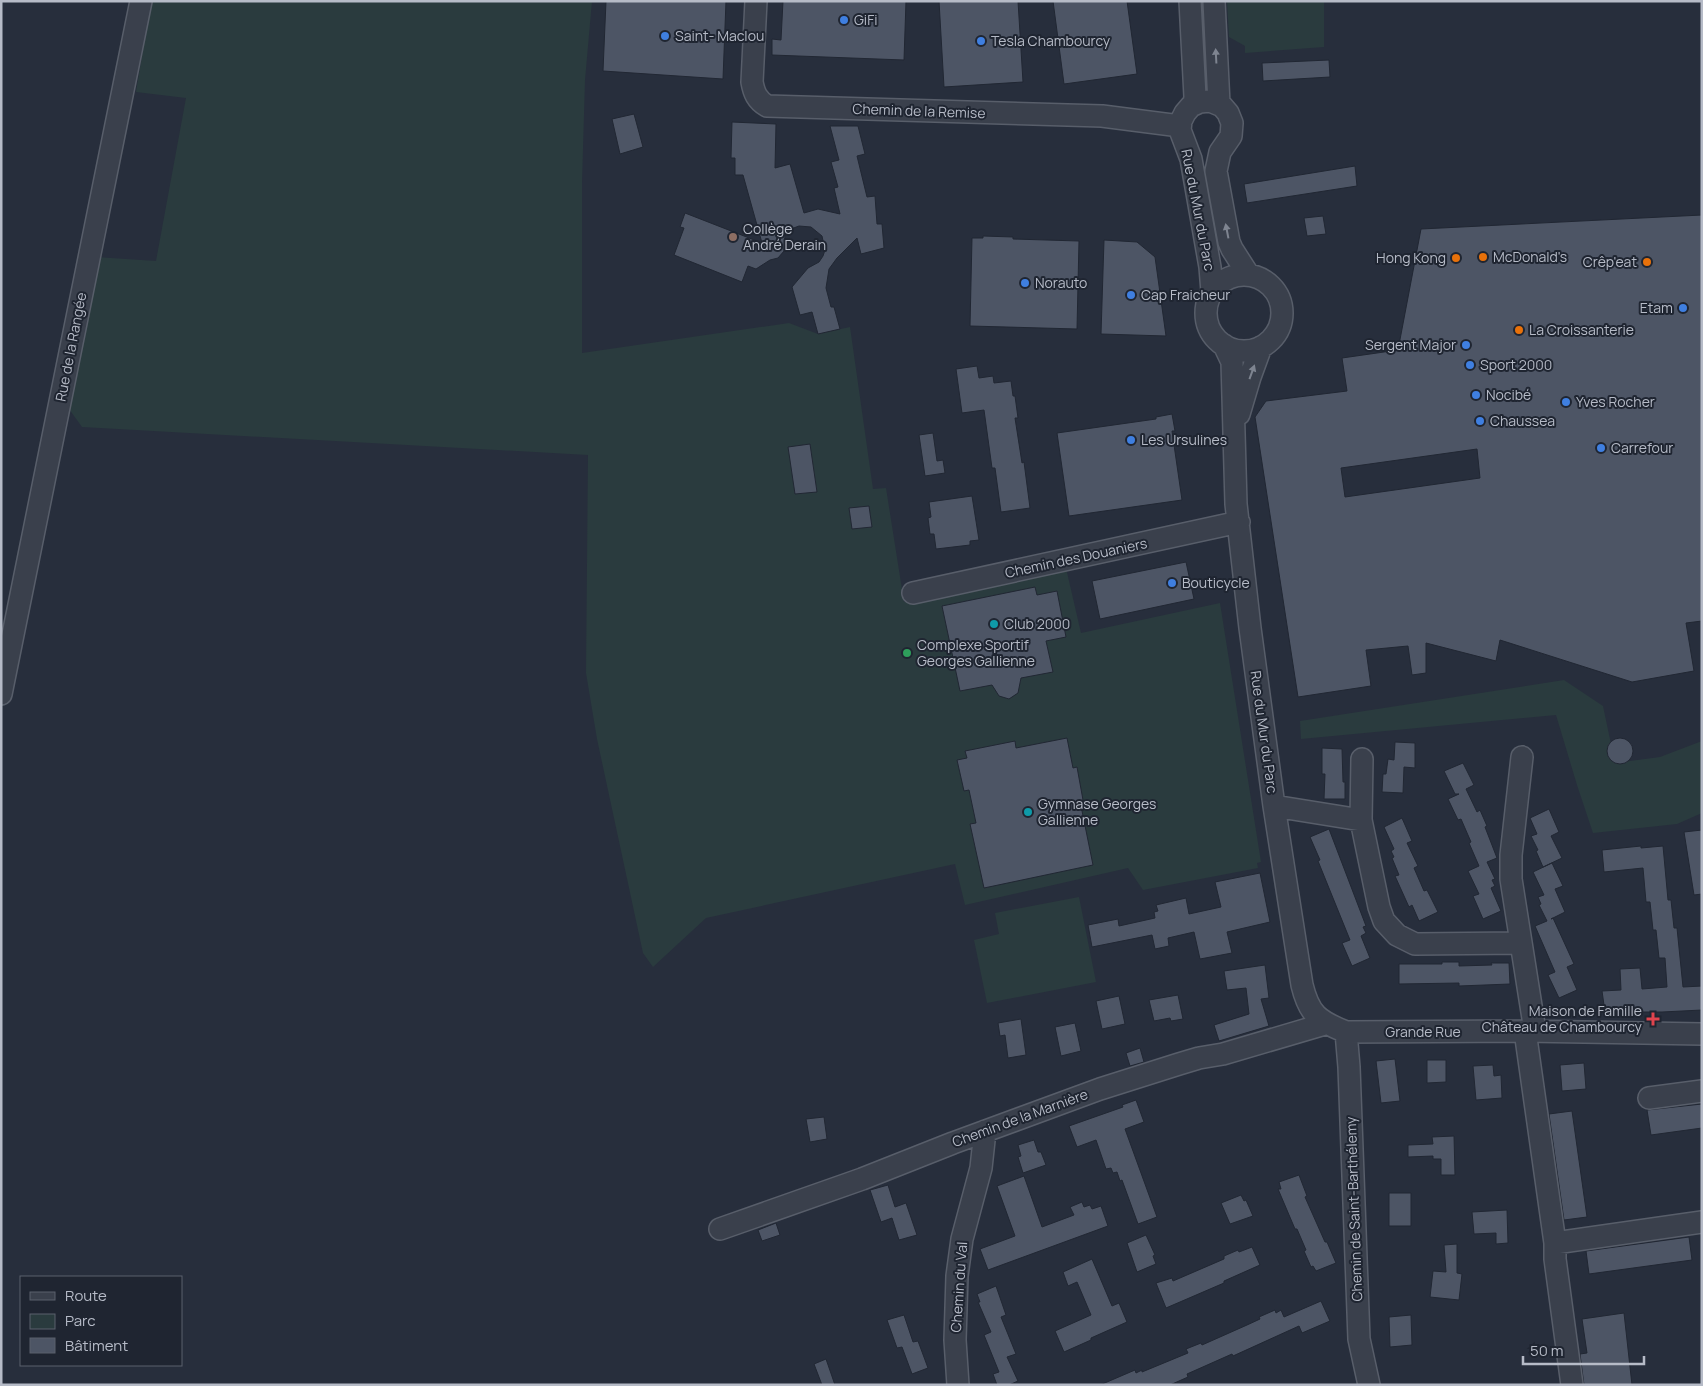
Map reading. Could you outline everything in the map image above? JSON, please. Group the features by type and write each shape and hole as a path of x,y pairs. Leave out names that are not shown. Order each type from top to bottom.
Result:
{"street":[{"name":"Rue de la Rangée","path":"1,694 4,666 141,1"},
{"name":"Chemin de la Remise","path":"756,1 752,82 754,93 760,102 767,106 1102,116 1180,126"},
{"path":"1190,1 1194,104"},
{"path":"1180,126 1183,115 1194,104 1206,101 1219,104 1214,1"},
{"name":"Rue du Mur du Parc","path":"1219,104 1228,112 1233,126 1230,139 1220,152 1218,158 1217,183 1229,242 1248,274"},
{"name":"Rue du Mur du Parc","path":"1180,126 1181,134 1191,159 1210,267 1212,292"},
{"path":"1248,274 1257,276 1272,286 1279,296 1282,307 1282,319 1278,330 1271,340 1261,347 1249,351 1236,350 1224,345 1213,335 1207,321 1207,306 1212,292 1228,278 1248,274"},
{"name":"Rue du Mur du Parc","path":"1224,345 1232,362 1236,495 1251,638 1274,806 1305,1001 1325,1024"},
{"name":"Rue du Mur du Parc","path":"1234,431 1261,347"},
{"name":"Chemin des Douaniers","path":"912,593 1239,522"},
{"path":"1522,757 1511,855 1511,879 1522,943 1530,1031 1555,1243 1555,1259 1572,1385"},
{"path":"1362,759 1362,820 1379,907 1384,921 1397,935 1415,944 1522,943"},
{"path":"1274,806 1362,820"},
{"name":"Grande Rue","path":"1325,1024 1346,1032 1530,1031 1702,1034"},
{"name":"Chemin de la Marnière","path":"720,1229 862,1180 985,1131 1100,1089 1178,1064 1223,1054 1325,1024"},
{"name":"Chemin de Saint-Barthélemy","path":"1346,1032 1349,1067 1359,1339 1368,1385"},
{"path":"1649,1098 1702,1091"},
{"name":"Chemin du Val","path":"958,1385 956,1340 957,1276 962,1240 981,1168 985,1131"},
{"path":"1555,1243 1701,1226"}],"green space":[{"path":"151,1 592,1 585,80 582,183 582,353 789,323 818,334 850,327 873,489 886,488 904,602 1066,568 1081,633 1220,603 1261,862 1257,863 1258,868 1143,890 1128,868 965,905 955,864 706,918 653,967 643,953 597,739 586,673 588,455 82,427 69,409 96,257 156,261 186,98 136,92"},
{"path":"1227,1 1324,1 1324,47 1245,53 1245,46 1229,37"},
{"path":"1564,680 1603,706 1615,763 1660,757 1702,741 1702,813 1677,824 1593,833 1556,715 1301,739 1300,721"},
{"path":"1079,897 1096,982 987,1003 974,940 999,934 995,913"}],"building":[{"name":"Saint- Maclou","path":"606,1 726,1 723,79 603,71"},
{"name":"GiFi","path":"783,1 906,1 904,60 772,55 772,39 781,40"},
{"name":"Tesla Chambourcy","path":"939,1 1018,1 1023,82 944,87"},
{"path":"1053,1 1127,1 1137,74 1064,84"},
{"path":"1329,60 1330,77 1263,81 1262,63"},
{"path":"634,114 643,147 620,154 612,119"},
{"path":"732,122 776,124 775,168 790,164 804,213 818,209 840,214 834,188 838,187 831,162 839,160 830,126 858,126 865,154 857,156 867,197 875,196 877,224 882,224 884,248 861,254 857,238 829,269 826,288 840,329 818,334 812,312 800,315 792,287 808,268 819,262 825,250 822,236 811,227 799,226 791,229 785,235 784,251 778,258 770,260 756,269 748,266 742,282 674,255 684,228 680,227 685,213 762,243 743,175 735,175 735,158 731,158"},
{"path":"1355,166 1357,186 1247,203 1244,184"},
{"name":"Carrefour","path":"1702,215 1702,621 1686,623 1694,671 1632,682 1500,640 1496,661 1426,643 1426,673 1412,675 1408,646 1366,650 1371,686 1298,697 1255,417 1266,401 1347,391 1342,358 1398,350 1421,229","holes":["1477,449 1480,478 1345,497 1341,468"]},
{"path":"1323,216 1326,234 1307,236 1304,218"},
{"name":"Norauto","path":"983,236 1079,241 1077,329 970,326 972,238 983,238"},
{"name":"Cap Fraicheur","path":"1104,240 1137,242 1155,257 1166,336 1101,334"},
{"path":"977,366 979,378 993,376 994,383 1011,381 1013,396 1015,396 1018,418 1015,418 1022,463 1024,462 1030,508 1001,512 995,468 992,468 984,410 962,413 956,369"},
{"path":"1172,414 1175,431 1172,431 1182,500 1069,516 1057,433 1156,419 1156,417"},
{"path":"933,433 937,461 943,460 945,473 925,476 919,435"},
{"path":"810,444 817,492 795,494 788,447"},
{"path":"972,496 979,540 970,541 970,545 936,549 934,534 930,534 928,518 931,517 929,502"},
{"path":"869,506 872,527 852,529 849,508"},
{"path":"1186,562 1194,599 1100,619 1092,581"},
{"name":"Club 2000","path":"1035,587 1037,595 1057,591 1066,637 1046,641 1053,672 1021,678 1018,693 1009,699 999,696 992,685 960,691 942,606"},
{"name":"Gymnase Georges Gallienne","path":"1067,738 1073,768 1077,767 1083,800 1080,801 1093,865 984,888 970,824 976,823 969,790 964,791 957,760 967,758 965,751 1015,741 1016,748"},
{"path":"1620,738 1629,742 1633,751 1629,760 1620,764 1611,760 1607,751 1611,742"},
{"path":"1395,742 1415,743 1415,768 1404,767 1403,793 1382,792 1383,774 1386,774 1388,759 1394,760"},
{"path":"1322,748 1342,749 1345,799 1324,799 1325,774 1322,774"},
{"path":"1463,763 1474,785 1466,789 1477,812 1480,810 1497,858 1487,862 1495,879 1492,880 1495,886 1491,888 1501,911 1483,919 1473,896 1479,894 1468,871 1479,866 1461,819 1458,820 1448,799 1459,794 1455,794 1444,771"},
{"path":"1549,809 1559,832 1551,836 1562,858 1543,867 1531,836 1537,834 1530,818"},
{"path":"1402,818 1412,841 1407,843 1418,866 1414,868 1424,891 1427,890 1438,912 1419,921 1412,905 1409,907 1395,876 1399,875 1392,858 1394,857 1391,851 1394,849 1384,827"},
{"path":"1329,829 1366,926 1363,927 1366,933 1361,936 1370,958 1352,966 1342,943 1350,940 1310,837"},
{"path":"1702,830 1702,894 1694,895 1684,832"},
{"path":"1641,846 1641,848 1663,846 1668,900 1671,900 1674,928 1677,928 1683,987 1702,986 1702,1010 1605,1012 1602,991 1621,990 1620,969 1640,968 1642,989 1667,987 1665,958 1659,958 1650,902 1646,902 1643,868 1604,872 1602,850"},
{"path":"1552,863 1563,886 1555,889 1565,912 1553,918 1574,964 1567,967 1577,990 1559,998 1548,975 1555,972 1535,926 1547,921 1539,905 1541,904 1538,897 1544,895 1533,872"},
{"path":"1260,873 1270,922 1227,932 1232,953 1200,959 1194,932 1168,938 1169,946 1155,949 1152,935 1092,947 1088,925 1118,919 1119,926 1155,918 1154,912 1158,911 1156,905 1186,898 1189,914 1221,907 1215,882"},
{"path":"1442,962 1459,962 1459,966 1509,963 1510,984 1459,986 1459,983 1399,984 1399,964 1442,964"},
{"path":"1265,965 1269,998 1261,999 1269,1026 1219,1041 1214,1025 1249,1014 1246,988 1227,990 1224,971"},
{"path":"1178,995 1183,1019 1171,1021 1170,1018 1154,1021 1149,1000"},
{"path":"1119,996 1125,1024 1102,1029 1096,1001"},
{"path":"1021,1019 1026,1055 1008,1058 1005,1035 1000,1036 998,1023"},
{"path":"1075,1023 1081,1051 1061,1056 1055,1027"},
{"path":"1140,1048 1144,1062 1130,1066 1126,1053"},
{"path":"1395,1059 1400,1101 1381,1103 1376,1061"},
{"path":"1427,1060 1446,1060 1446,1082 1427,1083"},
{"path":"1584,1063 1586,1089 1562,1091 1560,1065"},
{"path":"1493,1065 1494,1076 1501,1075 1502,1098 1476,1100 1473,1066"},
{"path":"1136,1100 1144,1122 1125,1129 1157,1217 1138,1224 1122,1180 1120,1181 1117,1172 1113,1173 1111,1168 1106,1169 1096,1140 1077,1147 1069,1126 1123,1107 1122,1105"},
{"path":"1702,1104 1702,1128 1651,1135 1647,1110"},
{"path":"1572,1111 1587,1217 1564,1220 1549,1114"},
{"path":"824,1117 827,1139 810,1142 806,1119"},
{"path":"1454,1136 1455,1175 1441,1175 1441,1159 1433,1159 1433,1156 1408,1157 1408,1145 1433,1144 1432,1137"},
{"path":"1034,1140 1038,1152 1041,1152 1046,1165 1023,1173 1018,1157 1021,1156 1018,1145"},
{"path":"1299,1175 1307,1196 1305,1197 1336,1263 1316,1271 1313,1266 1311,1267 1304,1251 1306,1250 1278,1189 1281,1189 1279,1182"},
{"path":"1024,1176 1042,1227 1074,1215 1070,1207 1082,1202 1084,1207 1090,1205 1092,1209 1101,1206 1108,1226 988,1270 980,1249 1015,1236 997,1186"},
{"path":"888,1185 895,1207 906,1203 917,1235 899,1240 892,1218 881,1222 870,1190"},
{"path":"1389,1193 1411,1193 1411,1226 1389,1226"},
{"path":"1241,1195 1244,1201 1246,1200 1253,1216 1230,1224 1221,1203"},
{"path":"1507,1210 1508,1243 1496,1244 1496,1233 1474,1234 1472,1212"},
{"path":"776,1223 780,1235 762,1241 758,1230"},
{"path":"1146,1235 1155,1255 1153,1256 1156,1264 1137,1272 1127,1243"},
{"path":"1689,1237 1692,1260 1589,1274 1586,1251"},
{"path":"1457,1244 1457,1273 1462,1274 1459,1300 1430,1297 1433,1271 1446,1272 1444,1245"},
{"path":"1252,1247 1260,1265 1166,1308 1156,1283 1172,1278 1173,1281 1224,1259 1224,1256"},
{"path":"1092,1259 1112,1306 1119,1303 1127,1322 1064,1352 1055,1331 1091,1315 1077,1282 1068,1286 1063,1272"},
{"path":"996,1286 1006,1315 1001,1317 1016,1354 1007,1357 1018,1381 1009,1385 997,1385 993,1374 999,1372 984,1335 991,1332 978,1302 980,1302 977,1294"},
{"path":"1321,1301 1330,1321 1302,1333 1299,1326 1233,1356 1232,1354 1187,1374 1188,1377 1170,1385 1100,1385 1135,1370 1136,1373 1142,1370 1142,1372 1188,1353 1186,1349 1201,1343 1202,1345 1260,1319 1259,1317 1275,1310 1276,1313 1281,1310 1284,1317"},
{"path":"1624,1313 1632,1385 1584,1385 1580,1354 1587,1353 1582,1319"},
{"path":"904,1315 913,1342 918,1341 928,1368 912,1374 902,1347 897,1348 887,1320"},
{"path":"1411,1315 1412,1345 1390,1347 1389,1317"},
{"path":"826,1359 835,1385 822,1385 814,1364"}],"place":[{"name":"GiFi","path":"844,20"},
{"name":"Saint- Maclou","path":"665,36"},
{"name":"Tesla Chambourcy","path":"981,41"},
{"name":"Collège André Derain","path":"733,237"},
{"name":"McDonald's","path":"1483,257"},
{"name":"Hong Kong","path":"1456,258"},
{"name":"Crêp'eat","path":"1647,262"},
{"name":"Norauto","path":"1025,283"},
{"name":"Cap Fraicheur","path":"1131,295"},
{"name":"Etam","path":"1683,308"},
{"name":"La Croissanterie","path":"1519,330"},
{"name":"Sergent Major","path":"1466,345"},
{"name":"Sport 2000","path":"1470,365"},
{"name":"Nocibé","path":"1476,395"},
{"name":"Yves Rocher","path":"1566,402"},
{"name":"Chaussea","path":"1480,421"},
{"name":"Les Ursulines","path":"1131,440"},
{"name":"Carrefour","path":"1601,448"},
{"name":"Bouticycle","path":"1172,583"},
{"name":"Club 2000","path":"994,624"},
{"name":"Complexe Sportif Georges Gallienne","path":"907,653"},
{"name":"Gymnase Georges Gallienne","path":"1028,812"},
{"name":"Maison de Famille Château de Chambourcy","path":"1653,1019"}]}
